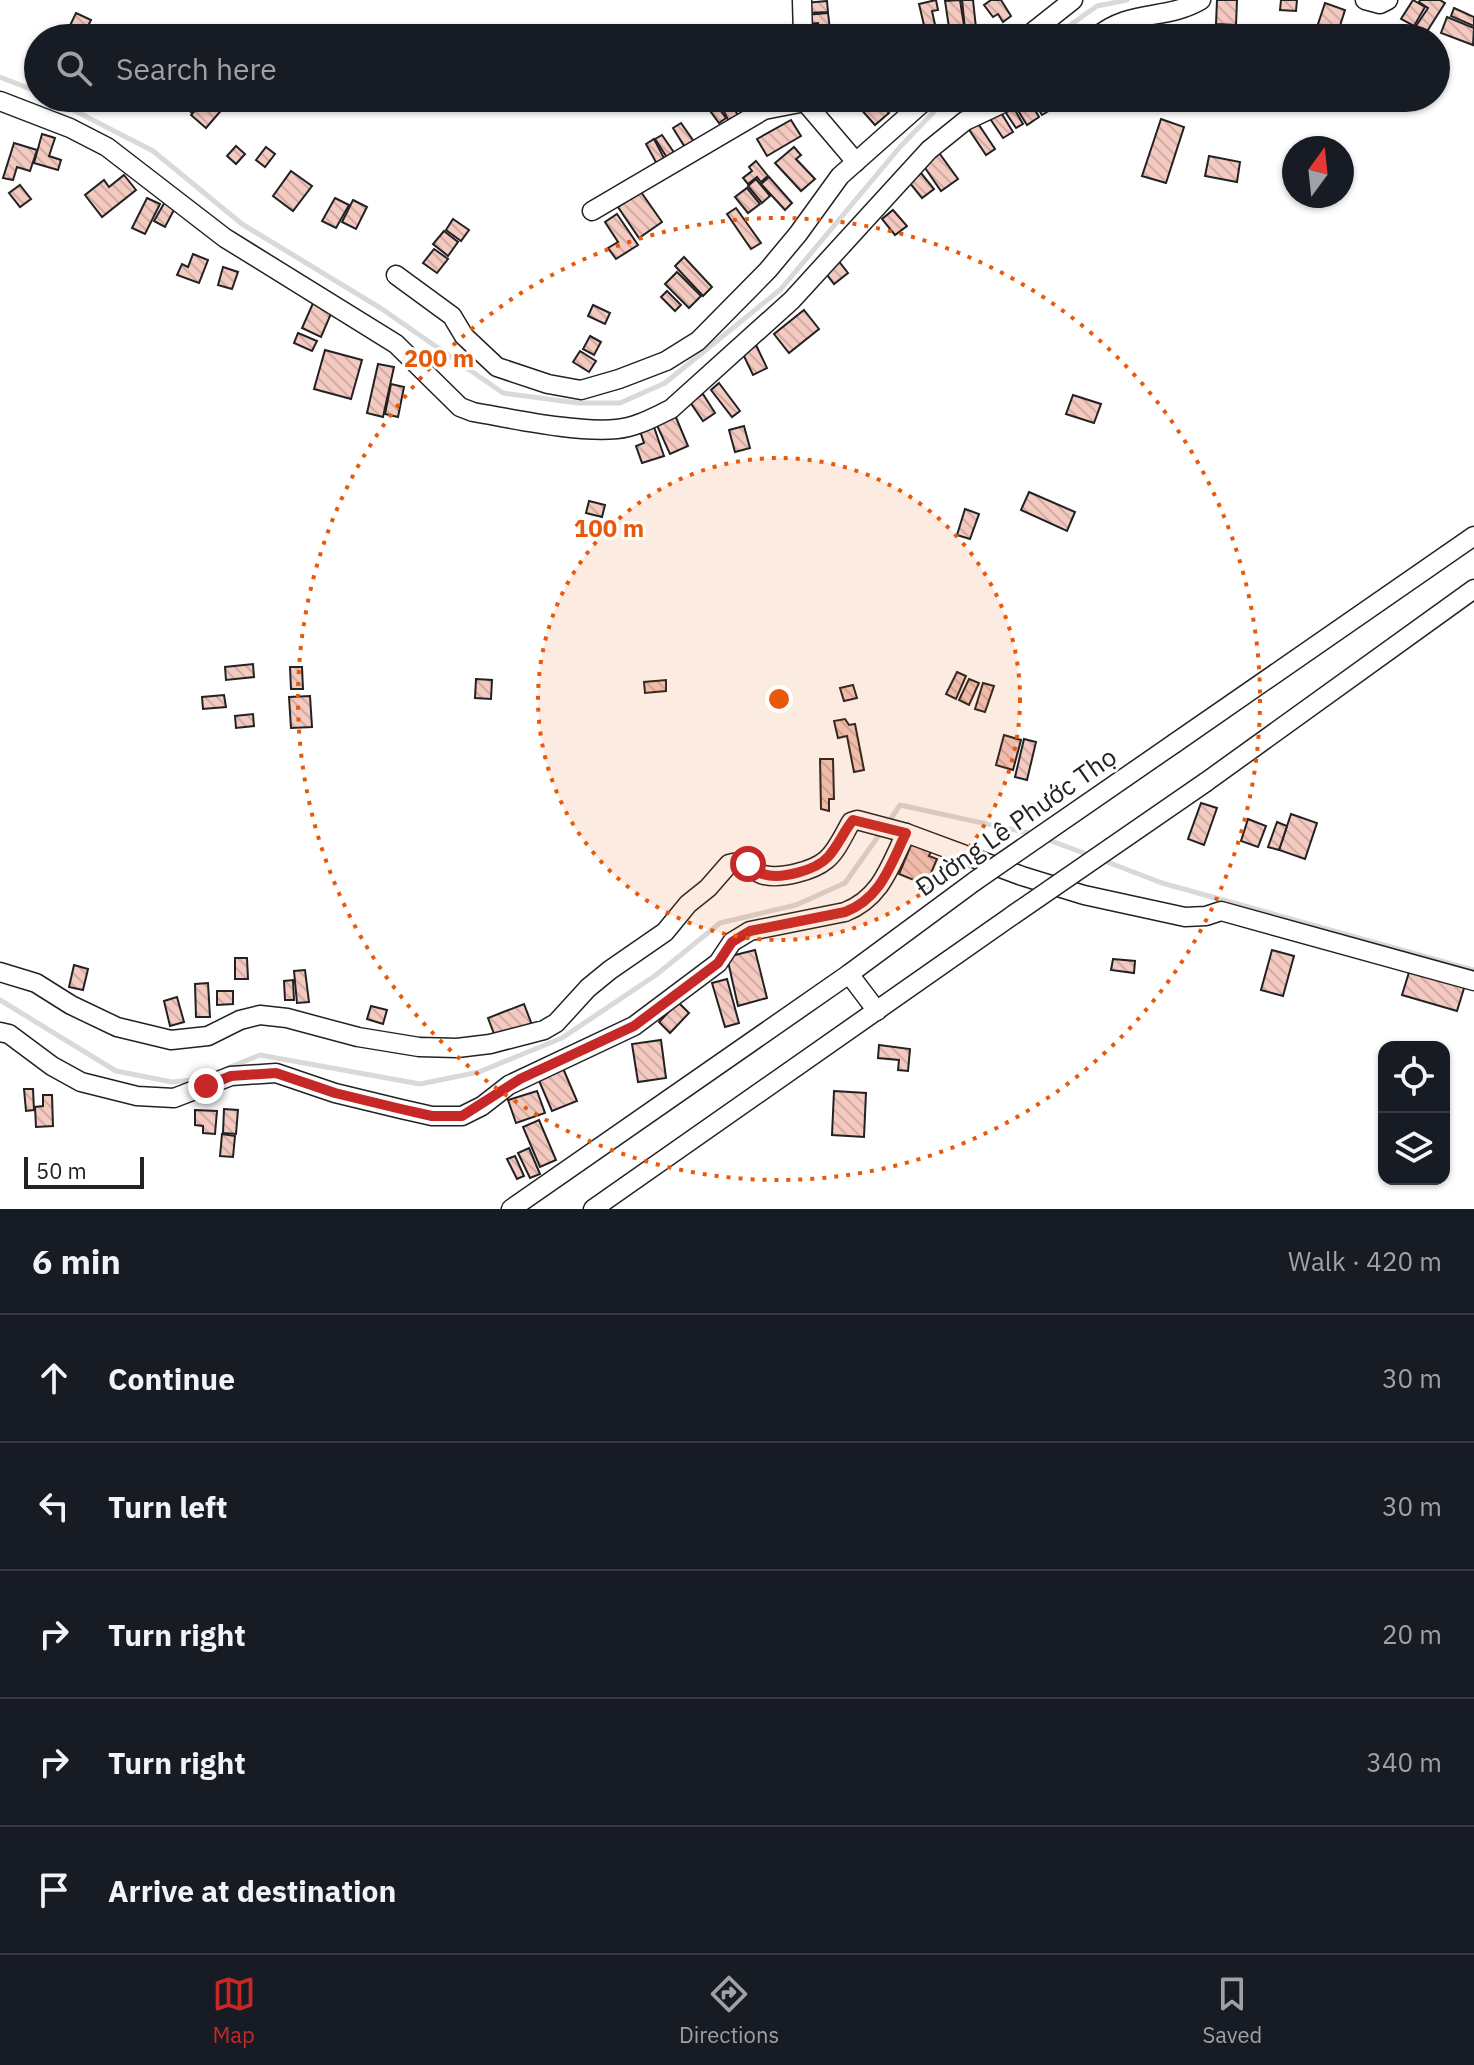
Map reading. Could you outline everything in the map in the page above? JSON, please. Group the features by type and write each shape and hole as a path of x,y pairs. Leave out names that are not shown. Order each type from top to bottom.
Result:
{"street":[{"path":"802,0 803,24"},
{"path":"1043,24 1073,0"},
{"path":"1117,24 1185,9 1201,0"},
{"path":"1365,0 1380,4 1388,0"},
{"path":"0,101 24,110"},
{"path":"29,112 107,147 225,238 396,344 460,407 539,423 614,429 648,420 671,409 792,300 929,150 965,121 984,112"},
{"path":"592,211 761,112"},
{"path":"815,112 856,162"},
{"path":"396,275 452,316 464,336 497,367 548,384 581,390 619,379 666,361 698,341 768,270 840,176 912,112"},
{"name":"Đường Lê Phước Thọ","path":"511,1209 849,974 975,881 1474,536"},
{"path":"593,1209 1206,782 1474,589"},
{"path":"0,972 36,983 71,1005 117,1027 171,1040 208,1036 250,1016 260,1015 419,1047 457,1048 490,1044 544,1030 556,1023 588,988 665,932 688,904 708,888 729,864 748,864 767,875 800,871 826,860 853,820 901,832 1084,895 1185,917 1221,911 1474,981"},
{"path":"0,1032 9,1034 52,1066 81,1082 137,1096 174,1098 231,1076 276,1073 335,1093 401,1109 432,1116 462,1116 520,1079 634,1026 718,963 740,935 845,912 859,906 879,888 901,832"},
{"path":"849,974 877,1011"}],"building":[{"path":"936,0 938,10 932,11 935,24 924,24 919,4"},
{"path":"960,0 964,24 948,24 945,1"},
{"path":"962,0 973,0 976,24 964,24"},
{"path":"991,0 1001,0 1011,16 1003,22 998,14 993,17 984,5"},
{"path":"1217,0 1237,0 1236,24 1216,24"},
{"path":"1281,0 1297,0 1296,11 1280,10"},
{"path":"1413,0 1425,7 1415,24 1401,19"},
{"path":"1440,0 1445,3 1432,24 1417,24 1428,8 1419,2"},
{"path":"827,1 828,12 806,13 805,3"},
{"path":"1325,3 1345,10 1340,24 1318,24"},
{"path":"1454,8 1474,17 1474,26 1451,16"},
{"path":"76,13 91,20 89,24 71,24"},
{"path":"828,13 829,24 806,24 805,15"},
{"path":"1447,17 1474,28 1473,45 1450,36 1450,24 1444,24"},
{"path":"194,112 220,112 206,128 191,115"},
{"path":"711,112 722,112 726,118 719,123"},
{"path":"724,112 736,112 738,116 728,120"},
{"path":"863,112 889,113 875,125"},
{"path":"1001,112 1013,132 1003,138 989,117"},
{"path":"1005,112 1016,112 1023,124 1016,128"},
{"path":"1019,112 1036,112 1039,117 1027,125"},
{"path":"975,119 995,149 986,155 966,125"},
{"path":"1161,119 1184,127 1166,183 1142,176"},
{"path":"791,120 801,136 767,156 757,139"},
{"path":"681,123 695,143 686,149 673,128"},
{"path":"42,134 55,138 49,156 61,160 58,170 34,163"},
{"path":"662,135 675,154 668,159 655,139"},
{"path":"654,139 665,160 657,164 646,144"},
{"path":"14,143 37,150 30,171 17,167 13,180 3,178"},
{"path":"236,146 245,154 236,164 227,156"},
{"path":"266,147 275,154 265,167 256,160"},
{"path":"794,147 801,155 796,159 815,179 801,191 775,163"},
{"path":"937,150 958,179 941,191 921,162"},
{"path":"1209,156 1240,162 1237,182 1205,176"},
{"path":"756,161 768,176 761,182 757,177 748,184 743,178 752,171 749,167"},
{"path":"291,171 312,186 293,211 273,196"},
{"path":"921,173 934,189 922,198 909,182"},
{"path":"124,175 136,190 102,217 85,195 104,180 109,187"},
{"path":"769,177 792,203 785,210 761,184"},
{"path":"756,179 770,196 762,203 748,186"},
{"path":"20,185 31,199 20,207 9,193"},
{"path":"747,188 760,204 748,213 735,197"},
{"path":"641,192 662,222 639,238 618,207"},
{"path":"147,198 160,204 145,234 132,228"},
{"path":"335,198 349,205 336,228 322,221"},
{"path":"166,200 176,206 165,227 154,221"},
{"path":"353,200 367,207 356,229 342,222"},
{"path":"736,208 761,243 751,249 727,214"},
{"path":"893,210 907,226 895,235 882,219"},
{"path":"617,214 638,245 616,259 608,248 618,242 605,222"},
{"path":"453,219 469,230 461,241 446,230"},
{"path":"444,231 458,242 448,256 433,244"},
{"path":"434,249 448,259 437,273 423,263"},
{"path":"193,254 208,260 199,283 177,275 182,264 188,267"},
{"path":"684,257 712,287 703,296 675,266"},
{"path":"838,260 848,273 834,284 824,271"},
{"path":"223,267 238,272 232,289 218,285"},
{"path":"677,272 701,296 689,308 665,284"},
{"path":"667,291 681,305 675,311 661,297"},
{"path":"314,301 333,309 321,337 302,328"},
{"path":"593,305 610,313 605,324 588,316"},
{"path":"804,310 819,329 789,353 774,334"},
{"path":"298,333 317,341 312,351 294,343"},
{"path":"590,336 601,342 594,355 583,349"},
{"path":"756,345 767,368 753,375 742,352"},
{"path":"325,350 362,360 351,399 314,389"},
{"path":"580,351 596,361 589,372 573,362"},
{"path":"378,364 394,367 383,417 367,413"},
{"path":"719,383 740,411 732,417 711,390"},
{"path":"391,384 404,387 398,417 385,414"},
{"path":"703,394 715,413 703,421 690,402"},
{"path":"1073,395 1101,404 1094,423 1066,414"},
{"path":"675,415 688,446 670,454 656,423"},
{"path":"744,426 750,448 735,452 729,430"},
{"path":"654,427 664,456 642,463 636,446 644,443 640,431"},
{"path":"1029,492 1075,512 1067,531 1021,510"},
{"path":"589,501 605,505 602,517 586,513"},
{"path":"965,509 979,514 970,539 957,535"},
{"path":"253,664 254,677 226,680 225,667"},
{"path":"290,667 302,667 303,689 291,689"},
{"path":"957,672 966,676 956,699 946,694"},
{"path":"476,679 492,680 491,699 475,698"},
{"path":"969,679 979,683 969,705 959,700"},
{"path":"666,680 666,691 645,693 644,682"},
{"path":"983,683 994,686 985,712 975,709"},
{"path":"853,685 857,698 844,701 840,688"},
{"path":"224,695 226,707 203,709 202,697"},
{"path":"310,696 312,727 291,728 289,697"},
{"path":"253,714 254,726 236,728 235,716"},
{"path":"845,719 849,725 855,724 864,770 854,772 847,736 838,738 834,721"},
{"path":"1004,735 1021,740 1013,770 996,765"},
{"path":"1024,739 1036,742 1027,780 1015,777"},
{"path":"820,759 833,759 834,799 829,799 829,811 821,809"},
{"path":"1201,803 1217,808 1204,845 1188,839"},
{"path":"1291,814 1317,823 1305,859 1279,850"},
{"path":"1248,819 1266,826 1258,847 1241,841"},
{"path":"1277,822 1287,826 1279,850 1268,847"},
{"path":"914,838 933,846 929,856 937,859 926,885 899,874"},
{"path":"755,950 767,998 738,1006 727,957"},
{"path":"1272,950 1294,956 1283,996 1261,990"},
{"path":"235,958 247,958 248,979 235,979"},
{"path":"1113,959 1135,961 1134,973 1111,970"},
{"path":"74,965 88,969 83,990 69,987"},
{"path":"1410,969 1465,985 1457,1011 1402,995"},
{"path":"305,970 309,1002 297,1003 294,971"},
{"path":"727,979 739,1023 725,1027 712,983"},
{"path":"293,980 294,1000 285,1000 284,981"},
{"path":"208,983 210,1017 196,1017 195,984"},
{"path":"217,991 233,991 233,1004 217,1005"},
{"path":"177,997 184,1022 170,1026 164,1001"},
{"path":"678,1002 689,1013 670,1033 659,1022"},
{"path":"524,1004 532,1025 496,1039 488,1018"},
{"path":"371,1006 387,1010 383,1024 367,1019"},
{"path":"661,1040 666,1078 638,1082 632,1044"},
{"path":"879,1045 910,1049 908,1071 898,1070 899,1060 878,1058"},
{"path":"562,1066 577,1101 552,1111 537,1076"},
{"path":"24,1089 33,1089 34,1110 26,1111"},
{"path":"537,1091 545,1113 516,1123 508,1100"},
{"path":"834,1091 866,1093 864,1137 832,1135"},
{"path":"43,1095 52,1095 53,1126 36,1127 35,1107 43,1106"},
{"path":"224,1109 238,1110 236,1134 223,1133"},
{"path":"195,1110 217,1111 215,1134 203,1133 203,1126 195,1125"},
{"path":"539,1120 556,1160 540,1167 523,1127"},
{"path":"222,1134 235,1136 233,1157 220,1156"},
{"path":"529,1148 540,1174 530,1178 518,1153"},
{"path":"515,1156 524,1176 517,1179 507,1159"}],"waterway":[{"path":"1072,24 1097,6 1127,0"},
{"path":"0,77 24,86"},
{"path":"77,112 153,151 242,224 382,309 503,393 578,403 620,403 665,383 781,289 900,147 934,112"},
{"path":"888,823 900,805 1033,834"},
{"path":"225,1069 260,1055 420,1084 479,1072 562,1038 656,975 720,923 796,905 845,883 882,831"},
{"path":"1046,839 1089,855"},
{"path":"1102,860 1162,883 1474,970"},
{"path":"0,1000 116,1071 172,1082 201,1079"}],"route":[{"path":"206,1086 231,1076 276,1073 335,1093 432,1116 453,1118 470,1114 520,1079 634,1026 718,963 740,935 845,912 859,906 879,888 906,833 853,820 826,860 813,867 787,874 767,875 748,864"}]}
